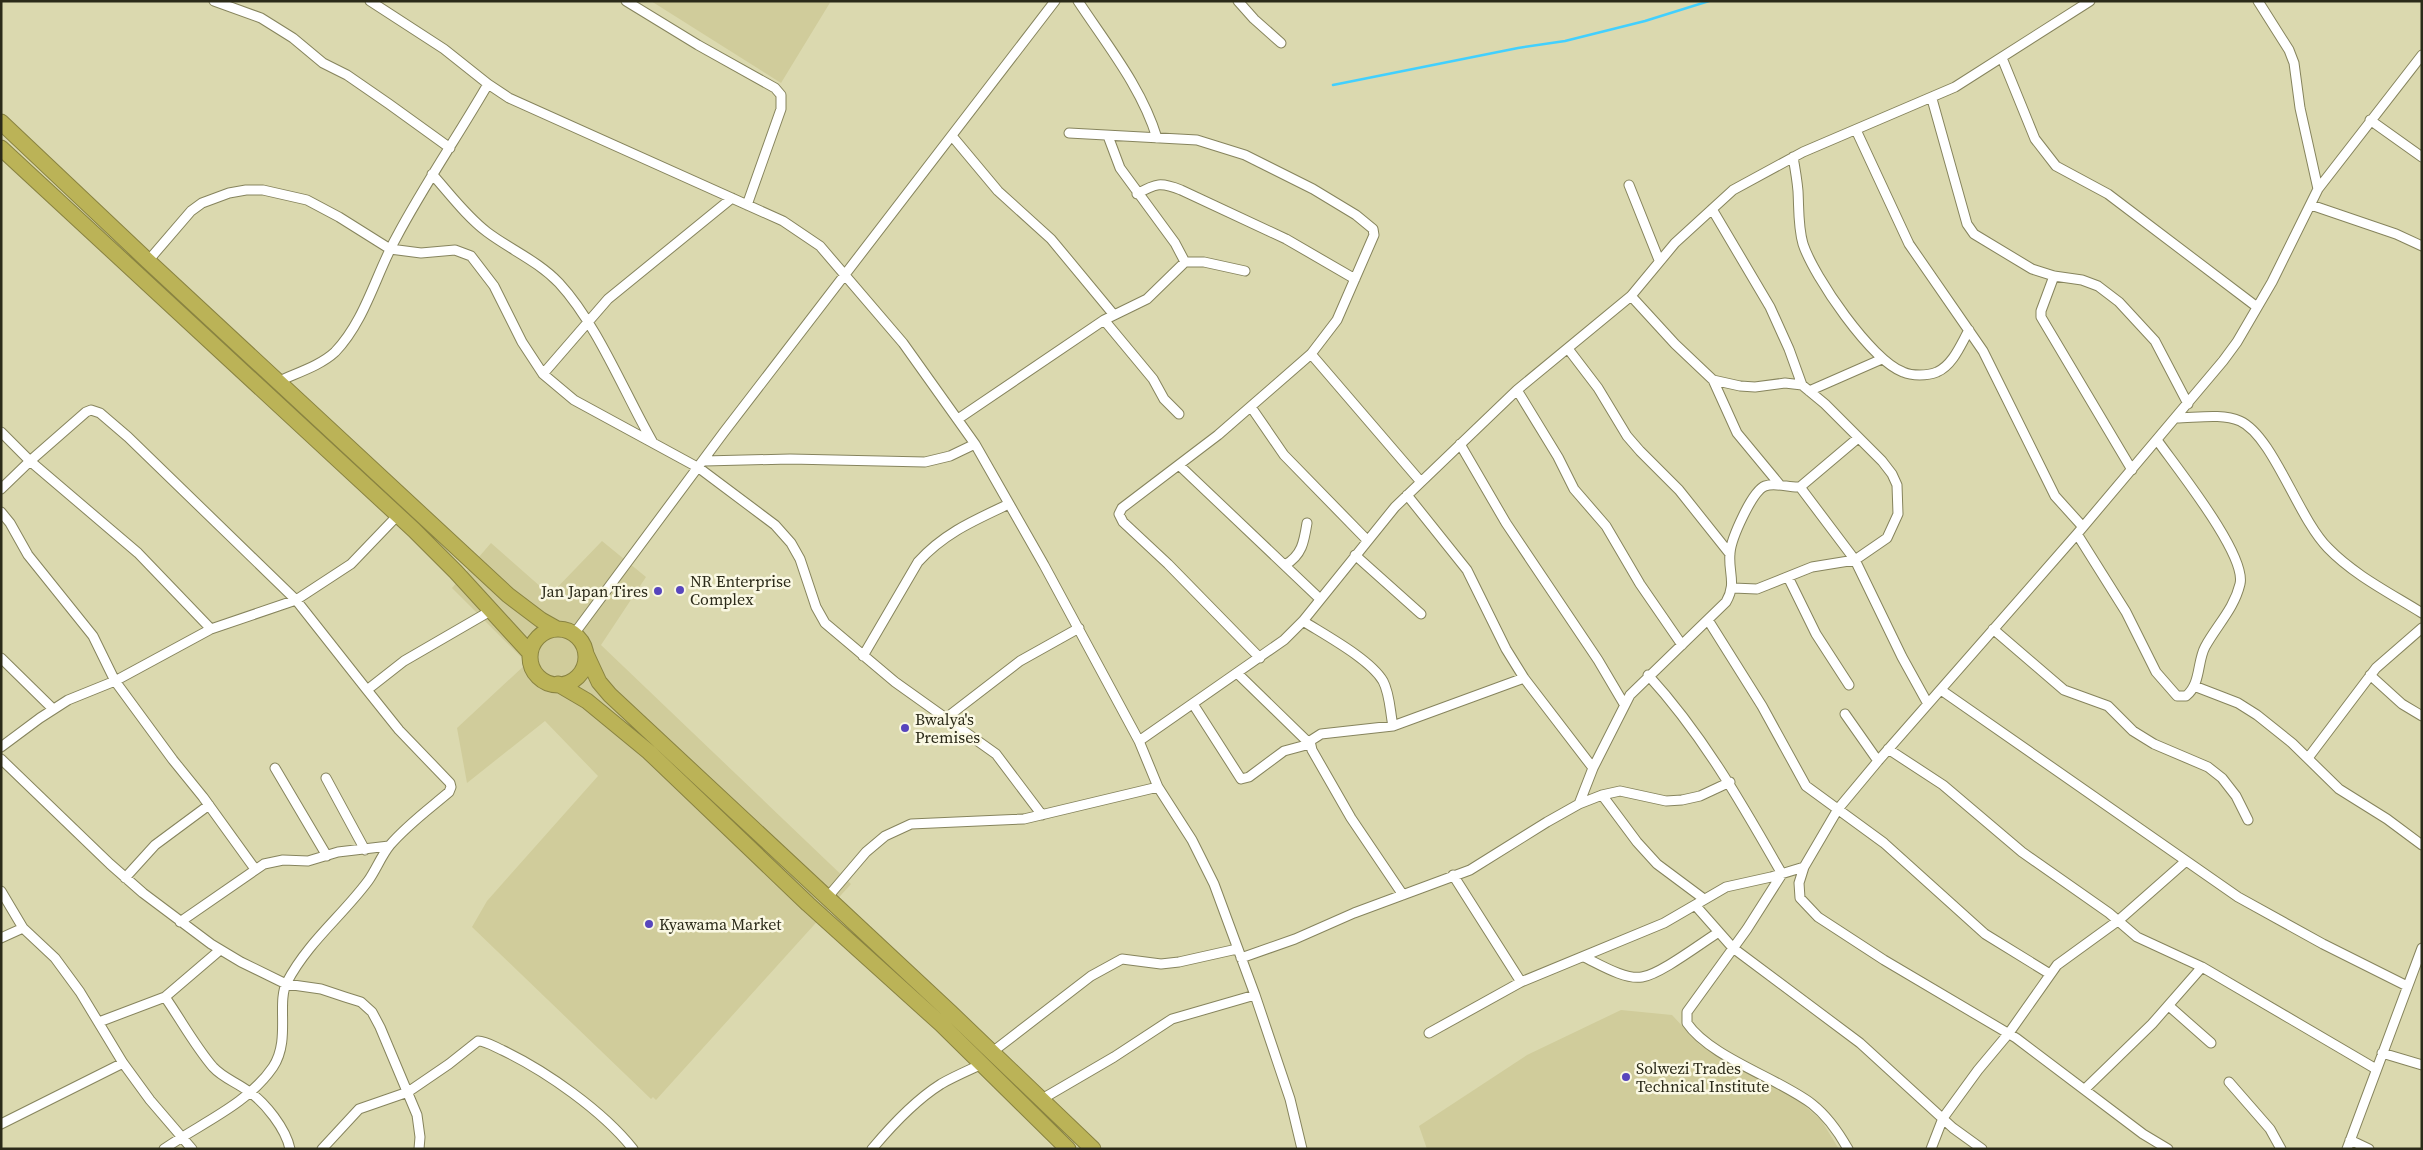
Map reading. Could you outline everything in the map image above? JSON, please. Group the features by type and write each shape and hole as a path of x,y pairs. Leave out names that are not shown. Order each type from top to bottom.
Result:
{"highway":[{"path":"1,122 508,595 540,620 574,634 583,645 598,682 610,695 826,899 950,1012 1093,1149"},
{"path":"1,148 398,515 492,610 530,653"},
{"path":"557,628 541,634 533,643 530,653 531,665 537,675 546,682 558,684 569,682 578,676 584,666 586,654"},
{"path":"558,684 587,701 649,752 808,904 941,1024 980,1065 1068,1149"}],"street":[{"path":"214,1 261,18 293,38 323,63 347,75 390,104 450,148"},
{"path":"370,1 444,49 488,84 517,101 783,221 801,232 820,246 903,343 975,444 1079,628 1139,741 1158,786 1192,840 1214,884 1256,995 1290,1099 1302,1149"},
{"path":"626,1 698,45 768,82 779,92 782,99 781,109 747,205"},
{"path":"574,634 1055,1"},
{"path":"1078,1 1138,93 1150,116 1157,138"},
{"path":"1238,1 1267,32 1281,43"},
{"path":"1139,741 1260,658 1303,621 1367,540 1407,495 1517,390 1569,350 1631,296 1674,243 1733,190 1793,157 1932,99 1983,72 2090,1"},
{"path":"2258,1 2289,50 2294,63 2300,108 2318,189"},
{"path":"2168,1149 2143,1134 2085,1088 2009,1033 1884,960 1818,917 1800,898 1799,883 1804,867 1838,809 1888,749 2132,470 2237,342 2292,245 2318,189 2422,55"},
{"path":"2002,58 2035,139 2052,163 2066,173 2108,194 2258,307"},
{"path":"278,382 322,361 334,352 350,330 366,303 390,249 432,174 450,148 488,84"},
{"path":"1932,99 1967,224 1982,240 2032,269 2054,276 2082,280 2098,286 2119,302 2155,341 2188,404"},
{"path":"2370,120 2422,156"},
{"path":"1856,130 1909,244 1983,351 2051,489 2080,530 2130,620 2156,672 2177,696 2186,696 2194,686 2203,650 2228,614 2240,585 2241,571 2225,538 2157,440"},
{"path":"1068,133 1197,140 1245,155 1313,189 1356,215 1373,229 1374,235 1337,320 1311,354 1180,466 1122,508 1119,516 1260,658"},
{"path":"952,136 998,191 1051,239 1114,314"},
{"path":"1108,136 1120,168 1137,194 1175,243 1186,262"},
{"path":"1793,157 1798,189 1800,229 1808,257 1826,289 1882,359 1902,372 1913,375 1937,372 1952,359 1970,330"},
{"path":"432,174 473,220 502,243 548,272 566,292 588,322 652,442"},
{"path":"1137,194 1150,186 1163,183 1181,190 1286,239 1355,279"},
{"path":"1629,186 1659,260"},
{"path":"148,261 191,211 202,202 220,195 246,190 263,190 307,200 339,217 390,249 421,253 455,250 471,256 494,286 522,342 543,374 574,400 652,442 702,464 783,533 800,559 820,616 837,635 894,682 996,754 1042,815"},
{"path":"543,374 588,322 623,286 686,238 732,198"},
{"path":"2311,205 2396,234 2422,246"},
{"path":"1712,210 1770,308 1805,388 1858,438 1892,474 1898,499 1898,514 1887,538 1855,560 1812,566 1757,589 1733,588"},
{"path":"958,419 1104,320 1147,299 1186,262 1204,262 1245,271"},
{"path":"2054,276 2041,311 2041,317 2132,470"},
{"path":"1631,296 1675,344 1713,380 1737,433 1780,485"},
{"path":"1104,320 1153,380 1164,399 1179,414"},
{"path":"1569,350 1598,388 1627,436 1679,490 1730,554"},
{"path":"1311,354 1421,482"},
{"path":"1713,380 1740,386 1755,387 1785,383 1805,388 1882,359"},
{"path":"1517,390 1558,457 1574,488 1606,526 1640,584 1682,645"},
{"path":"1251,407 1284,455 1367,540"},
{"path":"1,489 76,420 91,410 95,410 128,437 296,600 400,730 450,783 451,787 449,792 389,846 368,881 324,929 286,984 283,1037 280,1053 273,1067 226,1112 181,1137 164,1149"},
{"path":"2176,418 2228,417 2241,421 2252,429 2264,442 2303,516 2328,548 2367,579 2422,612"},
{"path":"1,432 30,461 132,547 211,629"},
{"path":"1579,804 1593,768 1615,727 1624,704 1648,675 1726,602 1733,588 1730,554 1734,536 1758,491 1770,485 1800,487 1858,438"},
{"path":"702,464 790,459 924,462 950,456 975,444"},
{"path":"1460,444 1506,524 1598,660 1624,704"},
{"path":"1180,466 1320,599"},
{"path":"1800,487 1855,560 1902,657 1928,704"},
{"path":"1407,495 1467,570 1506,649 1524,678 1593,768"},
{"path":"863,656 914,569 928,551 953,531 1009,504"},
{"path":"1,512 10,523 28,555 89,630 115,681 255,869"},
{"path":"1,747 68,700 115,681 211,629 296,600 351,564 398,515"},
{"path":"1285,565 1296,559 1305,538 1307,523"},
{"path":"1355,555 1421,614"},
{"path":"1788,577 1816,634 1849,685"},
{"path":"367,690 404,661 492,610"},
{"path":"1708,620 1762,706 1806,786 1884,842 1985,934 2050,974"},
{"path":"1303,621 1374,669 1387,692 1393,726"},
{"path":"946,718 1020,661 1079,628"},
{"path":"2308,758 2370,675 2388,656 2422,628"},
{"path":"1993,629 2064,690 2108,706 2133,731 2154,744 2208,767 2222,778 2236,796 2248,820"},
{"path":"1,658 53,709"},
{"path":"1237,673 1310,744 1350,818 1403,895"},
{"path":"1648,675 1685,716 1730,782 1782,874"},
{"path":"2370,675 2402,704 2422,716"},
{"path":"1310,744 1312,738 1321,734 1393,726 1524,678"},
{"path":"2194,686 2247,708 2308,758 2339,789 2387,819 2422,845"},
{"path":"1940,690 2238,896 2323,944 2408,986"},
{"path":"1193,704 1242,779 1249,778 1284,751 1310,744"},
{"path":"1845,714 1878,761"},
{"path":"1888,749 1943,785 2022,852 2119,920 2137,937 2202,967 2376,1069"},
{"path":"1,759 125,878 180,922 220,950 286,984 321,989 360,1002 366,1007 380,1027 408,1092 416,1115 420,1137 419,1149"},
{"path":"275,768 327,856"},
{"path":"326,778 365,850"},
{"path":"1241,958 1295,939 1354,913 1470,870 1579,804 1602,795 1620,791 1666,801 1682,800 1700,796 1730,782"},
{"path":"826,899 866,852 885,836 911,824 1005,821 1042,815 1158,786"},
{"path":"1602,795 1637,842 1657,864 1704,899"},
{"path":"125,878 156,845 209,805"},
{"path":"180,922 255,869 273,861 308,861 338,852 389,846"},
{"path":"1930,1149 1943,1118 1978,1070 2009,1033 2050,974 2065,958 2119,920 2186,861"},
{"path":"1429,1033 1521,982 1664,923 1726,887 1804,867"},
{"path":"1782,874 1734,948 1688,1012 1687,1023 1704,1040 1813,1104 1833,1127 1848,1149"},
{"path":"1453,875 1521,982"},
{"path":"1,891 23,928 55,958 80,992 123,1063 192,1149"},
{"path":"1695,905 1734,948 1866,1048 1953,1128 1982,1149"},
{"path":"1,938 23,928"},
{"path":"1584,956 1616,972 1642,978 1662,968 1719,932"},
{"path":"2369,1149 2348,1144 2422,948"},
{"path":"991,1053 1091,976 1122,959 1161,964 1179,962 1237,949"},
{"path":"99,1022 165,997 220,950"},
{"path":"2085,1088 2169,1006 2202,967"},
{"path":"1042,1099 1114,1057 1172,1019 1256,995"},
{"path":"165,997 214,1068 226,1078 249,1091 278,1122 287,1138 290,1149"},
{"path":"2169,1006 2211,1043"},
{"path":"322,1149 335,1137 359,1108 408,1092 449,1064 473,1043 482,1041 521,1059 550,1076 613,1126 634,1149"},
{"path":"2382,1053 2422,1065"},
{"path":"1,1124 123,1063"},
{"path":"872,1149 898,1119 920,1099 941,1084 980,1065"},
{"path":"2229,1082 2270,1129 2281,1149"}],"shaded area":[{"path":"651,1 831,1 781,83"},
{"path":"602,541 646,577 601,645 851,884 656,1100 653,1097 651,1099 472,927 487,901 598,776 545,721 467,783 457,728 527,663 452,588 491,543 550,595"},
{"name":"Solwezi Trades Technical Institute","path":"1621,1010 1672,1015 1700,1045 1798,1100 1821,1120 1839,1149 1427,1149 1419,1126 1527,1055"}],"waterway":[{"path":"1333,85 1518,48 1565,41 1645,21 1709,1"}],"place":[{"name":"NR Enterprise Complex","path":"680,590"},
{"name":"Jan Japan Tires","path":"658,591"},
{"name":"Bwalya's Premises","path":"905,728"},
{"name":"Kyawama Market","path":"649,924"},
{"name":"Solwezi Trades Technical Institute","path":"1626,1077"}]}
